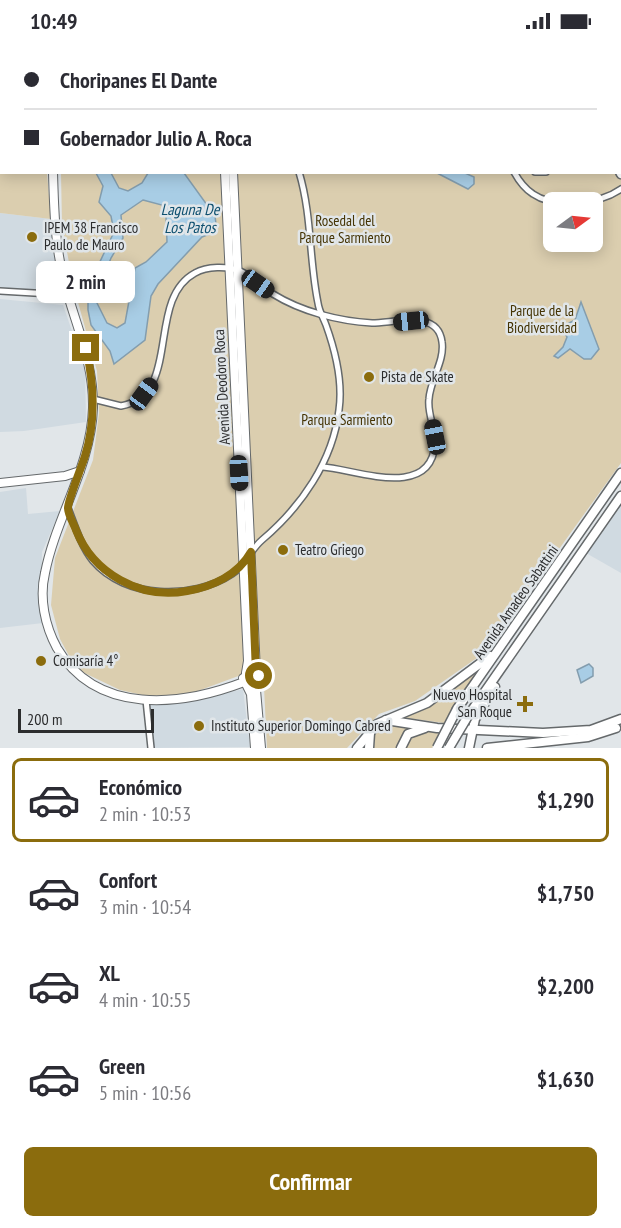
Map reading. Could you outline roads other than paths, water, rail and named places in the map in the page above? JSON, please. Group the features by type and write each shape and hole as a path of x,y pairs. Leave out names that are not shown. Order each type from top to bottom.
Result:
{"main road":[{"path":"53,174 56,240 68,295 86,348 93,399 91,429 80,471 44,574 44,605 51,635 66,662 90,684 116,696 146,700 200,696 246,684 253,686 258,683"},
{"name":"Avenida Deodoro Roca","path":"225,174 258,683 255,747"},
{"name":"Avenida Deodoro Roca","path":"233,174 233,270 248,661 246,684 251,694 255,747"},
{"path":"0,485 80,471"},
{"name":"Avenida Amadeo Sabattini","path":"437,748 457,709 621,473"},
{"path":"0,485 70,478 77,480"},
{"name":"Avenida Amadeo Sabattini","path":"449,748 468,716 621,496"},
{"path":"357,748 377,724 423,706 485,661 514,629"},
{"path":"469,748 473,728 481,708 522,640"},
{"path":"246,673 256,672"},
{"path":"481,708 484,722 494,729"},
{"path":"386,720 438,728 494,729 543,741 621,719"},
{"path":"487,748 588,737 621,726"},
{"path":"401,748 410,733 438,728"},
{"path":"369,748 370,732"}],"street":[{"path":"68,508 81,542 94,561 112,576 138,587 170,592 187,591 224,578 245,563 251,552 302,498 322,466 333,438 340,398 336,362 321,315 306,198 300,174"},
{"path":"516,174 533,195 553,201 598,200 621,189"},
{"path":"93,399 121,406 144,394 160,364 165,319 181,286 190,276 202,270 233,270 274,295 321,315 370,322 427,321 436,328 443,345 429,399 435,443 431,456 423,467 411,475 392,479 322,466"},
{"path":"0,291 68,295"},
{"path":"146,700 151,748"}],"water":[{"name":"Laguna De Los Patos","path":"97,174 112,174 119,188 128,191 142,183 147,174 185,174 215,216 216,224 210,234 202,237 158,284 151,296 145,340 114,364 110,351 91,325 88,310 88,287 114,232 111,216 99,202 103,186","holes":["143,200 162,205 166,217 167,242 146,262 135,268 125,323 117,328 107,323 95,299 111,258 123,238 121,215"]},
{"path":"439,174 467,174 474,177 474,184 468,189"},
{"path":"581,302 599,349 591,359 584,359 570,349 558,358 554,356 563,347 567,337 561,327 575,320"},
{"path":"589,664 593,668 593,676 581,683 577,670"}],"place":[{"name":"IPEM 38 Francisco Paulo de Mauro","path":"32,237"},
{"name":"Pista de Skate","path":"369,377"},
{"name":"Teatro Griego","path":"283,550"},
{"name":"Comisaría 4°","path":"41,661"},
{"name":"Nuevo Hospital San Roque","path":"525,704"},
{"name":"Instituto Superior Domingo Cabred","path":"199,726"}],"park label":[{"name":"Rosedal del Parque Sarmiento","path":"345,230"},
{"name":"Parque de la Biodiversidad","path":"542,320"},
{"name":"Parque Sarmiento","path":"347,420"}]}
